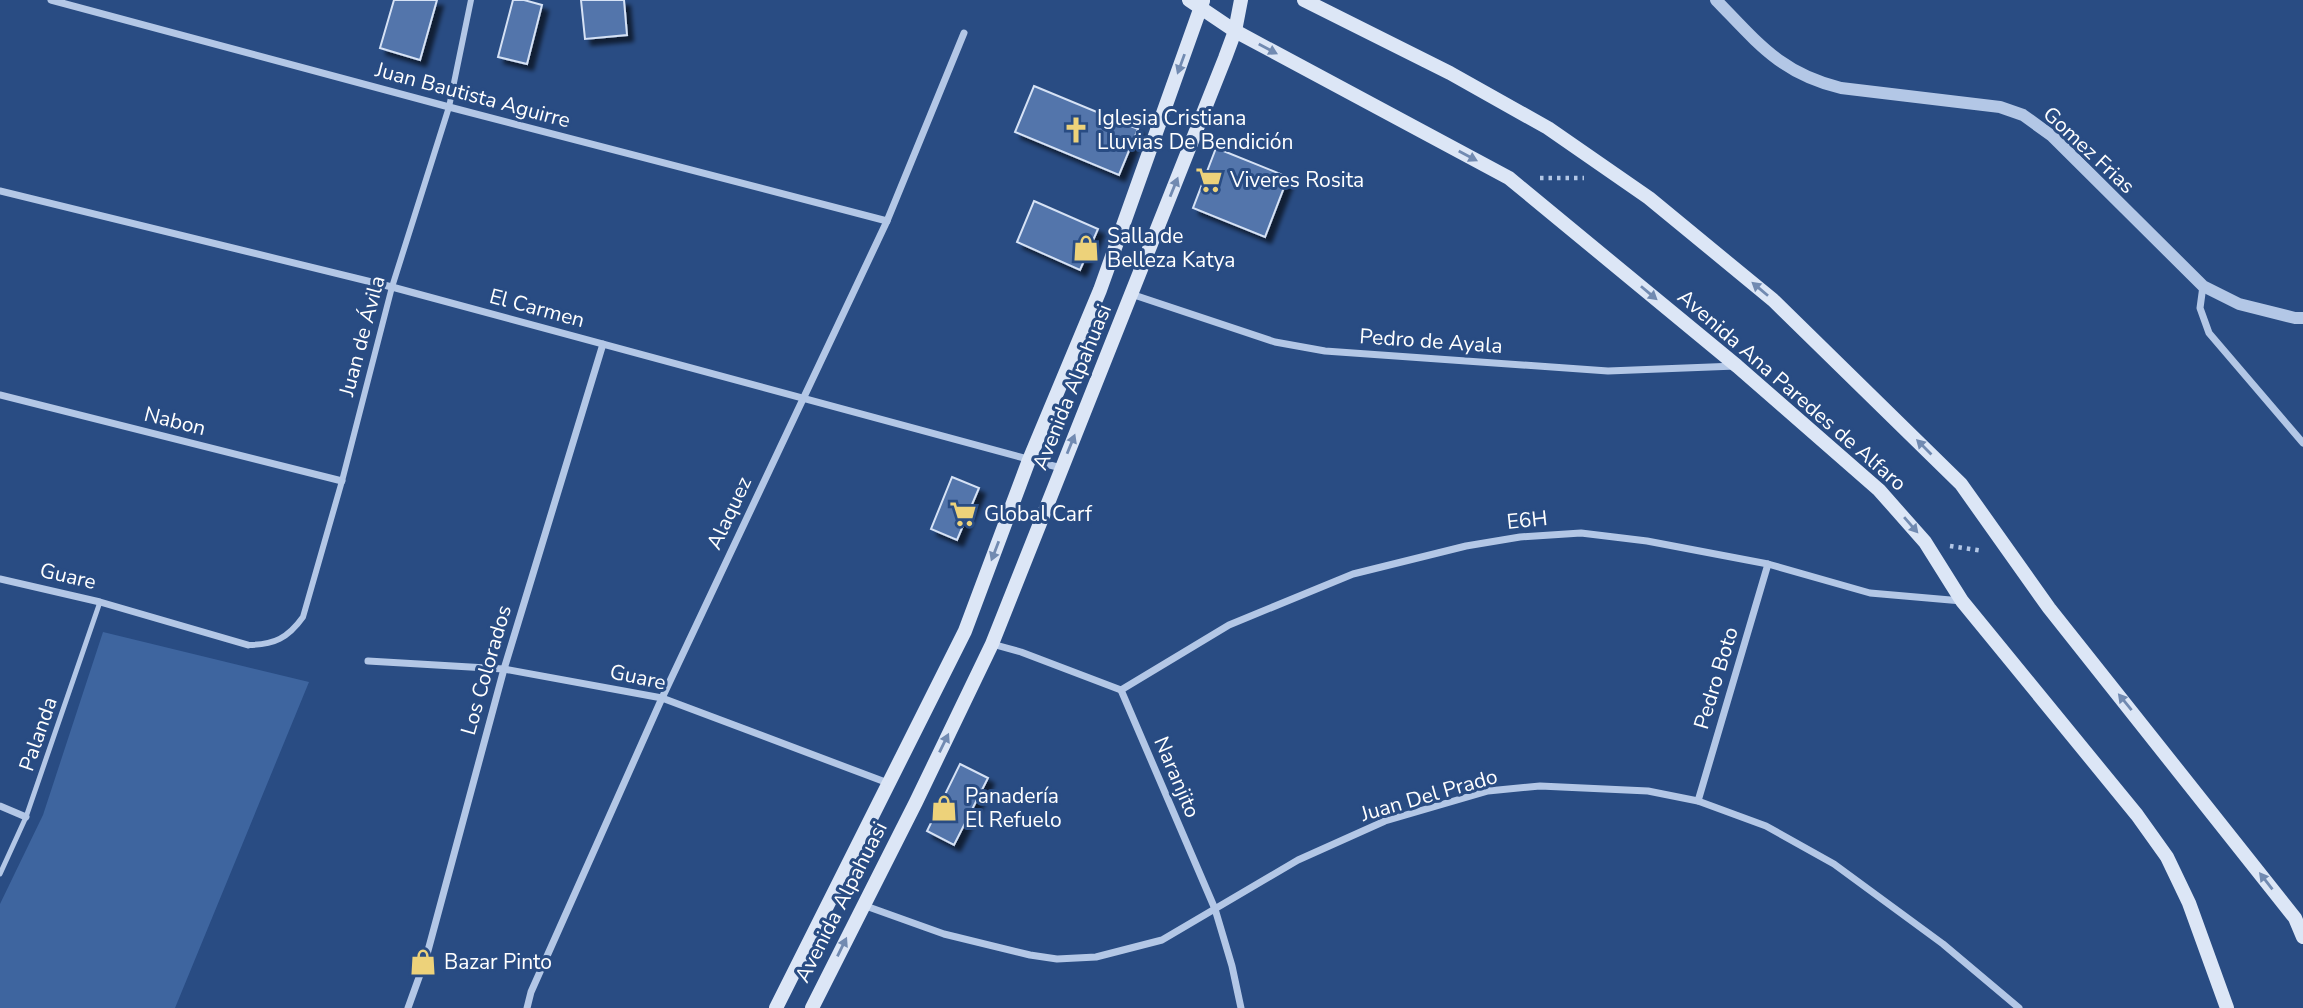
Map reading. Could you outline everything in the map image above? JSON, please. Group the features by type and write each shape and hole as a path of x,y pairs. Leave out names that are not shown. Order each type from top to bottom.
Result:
{"main road":[{"name":"Avenida Alpahuasi","path":"812,1008 992,644 1235,32 1241,0"},
{"name":"Avenida Ana Paredes de Alfaro","path":"1304,0 1450,74 1548,128 1649,198 1773,300 1961,484 2049,608 2299,918 2303,937"},
{"name":"Avenida Alpahuasi","path":"776,1008 965,631 1029,460 1100,290 1198,3"},
{"name":"Avenida Ana Paredes de Alfaro","path":"1198,3 1235,32 1509,178 1737,366 1879,489 1925,542 1962,601 2137,815 2166,857 2189,902 2227,1008"}],"street":[{"name":"Juan Bautista Aguirre","path":"51,0 887,221"},
{"name":"Juan de Ávila","path":"248,645 264,645 280,640 293,630 303,617 342,481 392,287 449,107 471,0"},
{"name":"Gomez Frias","path":"1716,0 1769,54 1791,70 1821,83 1840,88 2000,107 2023,115 2052,136 2203,286 2239,304 2303,318"},
{"name":"Alaquez","path":"527,1008 531,992 662,698 887,221 964,33"},
{"name":"El Carmen","path":"0,191 392,287 1062,468"},
{"path":"2203,286 2200,308 2209,333 2303,443"},
{"name":"Pedro de Ayala","path":"1131,294 1275,342 1325,351 1608,371 1737,366"},
{"name":"Los Colorados","path":"408,1008 426,958 503,669 603,344"},
{"name":"Nabon","path":"0,395 342,481"},
{"name":"E6H","path":"1121,690 1229,625 1353,574 1466,546 1520,537 1581,533 1647,541 1768,564 1870,593 1962,601"},
{"name":"Pedro Boto","path":"1698,801 1768,564"},
{"name":"Guare","path":"0,579 100,602 248,645"},
{"path":"992,644 1021,652 1121,690"},
{"name":"Guare","path":"368,661 503,669 662,698 888,783"},
{"name":"Naranjito","path":"1121,690 1215,909 1241,1008"},
{"name":"Juan Del Prado","path":"862,904 944,934 1030,955 1057,959 1097,957 1162,940 1298,860 1385,821 1488,791 1540,786 1648,791 1698,801 1766,826 1833,864 1943,944 2019,1008"},
{"path":"0,806 26,817"}],"lane":[{"name":"Palanda","path":"0,874 26,817 100,602"}],"path":[{"path":"1509,178 1619,177"},
{"path":"1925,542 2011,555"}],"shaded area":[{"path":"103,632 309,682 175,1008 0,1008 0,904 43,815"}],"building":[{"path":"394,0 437,0 420,60 380,48"},
{"path":"513,0 542,5 527,64 498,57"},
{"path":"581,0 624,0 627,35 585,39"},
{"name":"Iglesia Cristiana Lluvias De Bendición","path":"1034,86 1138,129 1119,175 1015,132"},
{"path":"1216,148 1288,177 1265,237 1193,208"},
{"path":"1034,201 1098,229 1080,270 1017,242"},
{"path":"952,477 979,488 957,540 931,529"},
{"path":"960,764 988,778 954,845 927,831"}],"place":[{"name":"Iglesia Cristiana Lluvias De Bendición","path":"1076,130"},
{"name":"Viveres Rosita","path":"1209,180"},
{"name":"Salla de Belleza Katya","path":"1086,248"},
{"name":"Global Carf","path":"963,514"},
{"name":"Panadería El Refuelo","path":"944,808"},
{"name":"Bazar Pinto","path":"423,962"}]}
